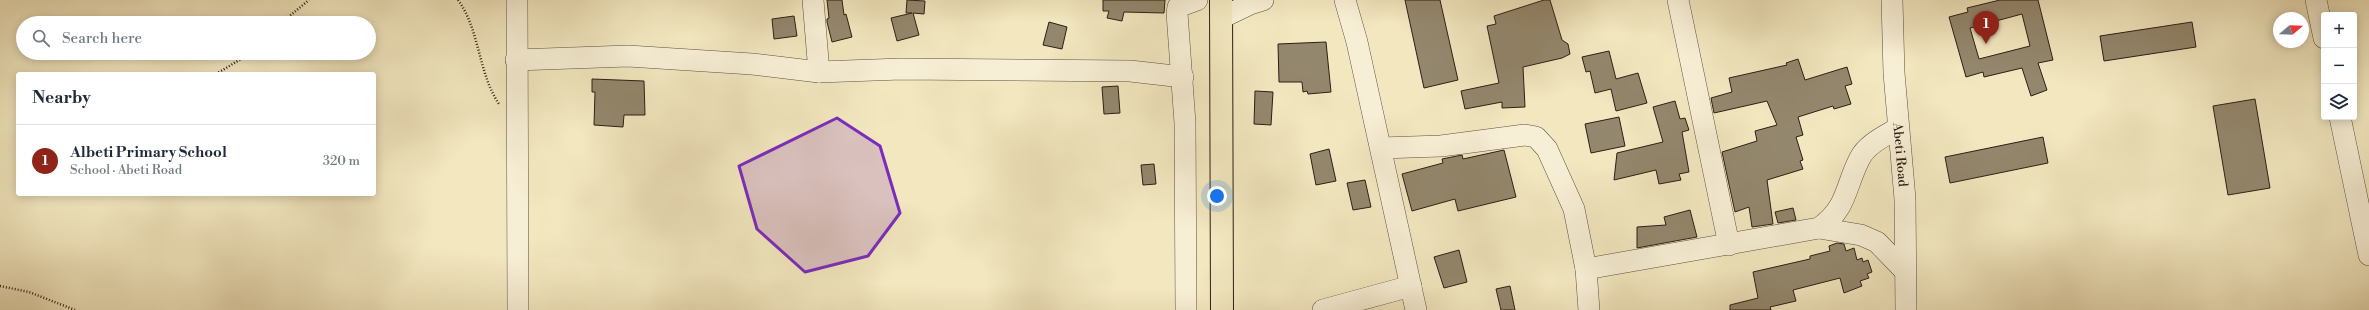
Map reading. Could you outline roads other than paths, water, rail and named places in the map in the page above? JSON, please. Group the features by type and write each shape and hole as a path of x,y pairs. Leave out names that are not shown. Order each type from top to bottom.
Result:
{"main road":[{"path":"1221,9 1222,310"}],"street":[{"path":"517,0 516,114 518,310"},
{"path":"813,0 819,72"},
{"path":"1186,310 1185,123 1183,77 1177,12 1178,7 1197,0"},
{"path":"1221,9 1263,0"},
{"path":"1345,0 1357,42 1416,310"},
{"path":"1678,0 1729,245"},
{"name":"Abeti Road","path":"1892,0 1898,128 1905,199 1906,310"},
{"path":"2316,0 2321,24"},
{"path":"516,60 628,56 752,64 819,72 901,69 1130,71 1183,77"},
{"path":"2341,120 2369,255"},
{"path":"1819,228 1832,219 1838,211 1860,158 1868,147 1898,128"},
{"path":"1381,148 1440,146 1525,135 1536,137 1547,149 1574,209 1586,269 1590,310"},
{"path":"1586,269 1615,262 1729,245 1819,228 1861,235 1876,242 1905,271"},
{"path":"1323,310 1411,286"}],"place":[{"name":"Albeti Primary School","path":"1986,44"}]}
